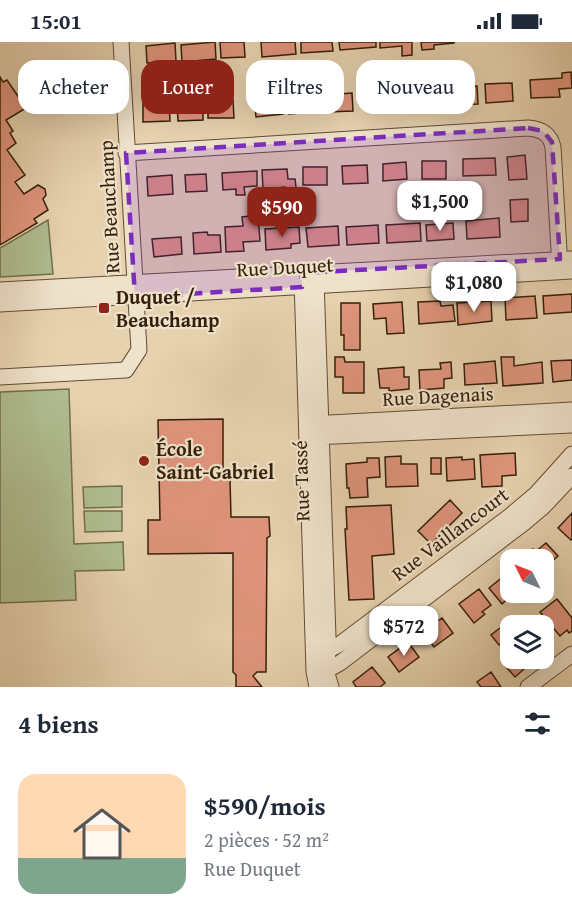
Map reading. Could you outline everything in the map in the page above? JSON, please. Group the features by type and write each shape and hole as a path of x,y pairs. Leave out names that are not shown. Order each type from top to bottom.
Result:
{"street":[{"name":"Rue Beauchamp","path":"0,377 126,370 139,350 121,42"},
{"path":"126,153 528,128 539,130 547,134 553,147 566,265"},
{"name":"Rue Duquet","path":"0,304 134,290 566,265"},
{"name":"Rue Tassé","path":"309,280 321,650 317,687"},
{"name":"Rue Duquet","path":"0,290 134,290"},
{"name":"Rue Dagenais","path":"313,431 572,410"},
{"name":"Rue Dagenais","path":"313,431 572,424"},
{"name":"Rue Vaillancourt","path":"321,650 340,644 510,516 536,494 572,454"},
{"name":"Rue Vaillancourt","path":"320,670 340,663 524,524 572,476"},
{"path":"528,687 572,654"},
{"name":"Rue Tassé","path":"320,670 331,687"}],"highlighted area":[{"path":"528,128 543,131 552,142 560,259 301,273 302,287 135,297 126,153"}],"green space":[{"path":"48,220 53,274 0,277 0,248"},
{"path":"69,389 74,544 123,542 124,570 75,571 76,600 0,603 0,392"},
{"path":"122,486 122,507 84,508 83,487"},
{"path":"84,511 122,511 122,531 85,532"}],"building":[{"path":"215,42 216,59 182,60 181,45"},
{"path":"220,42 244,42 245,57 221,58"},
{"path":"261,42 295,42 296,54 262,57"},
{"path":"301,42 332,42 333,51 301,53"},
{"path":"339,42 376,42 376,47 340,50"},
{"path":"380,42 412,42 412,55 402,56 402,46 380,48"},
{"path":"421,42 454,43 434,45 434,49 422,50"},
{"path":"175,43 176,60 147,60 146,46"},
{"path":"571,72 572,88 559,89 560,97 531,98 530,80 562,78 562,73"},
{"path":"0,77 3,82 7,80 18,96 18,113 6,120 13,131 10,133 16,143 7,150 25,175 15,182 24,194 38,185 45,189 46,195 43,199 48,210 34,219 37,223 0,245"},
{"path":"512,83 513,101 486,103 485,84"},
{"path":"475,86 477,86 478,104 475,104"},
{"path":"352,93 353,111 344,111 344,94"},
{"path":"143,114 170,114 170,121 143,122"},
{"path":"178,114 203,114 203,120 178,121"},
{"path":"208,114 234,114 234,118 208,118"},
{"path":"256,114 283,114 256,117"},
{"path":"525,155 527,179 509,180 507,157"},
{"path":"495,158 496,175 463,176 463,159"},
{"path":"422,161 446,161 446,179 422,179"},
{"path":"406,162 407,179 383,181 383,164"},
{"path":"367,165 368,183 343,184 342,166"},
{"path":"303,167 327,167 327,185 303,185"},
{"path":"287,169 288,179 295,179 297,195 285,196 285,187 263,189 262,170"},
{"path":"257,171 257,186 244,187 245,195 236,195 236,189 223,190 222,173"},
{"path":"206,174 207,191 186,192 185,175"},
{"path":"172,175 173,194 148,196 147,177"},
{"path":"528,199 528,221 511,222 510,200"},
{"path":"258,215 260,241 243,242 244,251 226,252 225,227 243,226 242,217"},
{"path":"499,218 500,237 467,239 466,221"},
{"path":"420,223 421,241 387,243 386,225"},
{"path":"453,223 454,239 427,241 426,225"},
{"path":"378,225 379,243 347,245 346,227"},
{"path":"338,226 339,245 308,247 306,228"},
{"path":"299,227 300,243 291,244 291,248 266,250 265,229"},
{"path":"207,232 208,235 220,235 221,252 194,254 193,233"},
{"path":"181,237 182,254 154,257 152,239"},
{"path":"572,294 572,312 544,314 543,296"},
{"path":"535,296 537,318 506,320 505,298"},
{"path":"440,301 441,306 453,305 455,321 419,324 418,302"},
{"path":"491,301 492,321 458,325 457,303"},
{"path":"402,302 404,333 387,334 386,318 374,319 373,304"},
{"path":"341,303 360,303 360,350 344,350 344,335 341,335"},
{"path":"335,357 344,357 345,362 364,362 364,393 343,393 343,377 335,377"},
{"path":"501,357 514,357 514,366 542,362 543,383 503,386"},
{"path":"572,360 572,380 553,382 551,361"},
{"path":"495,361 497,383 465,385 464,364"},
{"path":"451,362 452,378 444,379 444,388 420,390 419,370 441,369 440,363"},
{"path":"404,367 404,377 409,377 409,389 389,391 389,388 380,388 378,369"},
{"path":"223,419 223,480 230,480 231,517 269,517 266,672 257,672 253,676 262,687 236,687 236,675 233,672 233,553 148,554 148,520 160,520 158,420"},
{"path":"515,453 516,475 502,476 502,486 482,487 480,455"},
{"path":"401,456 401,464 417,464 418,486 386,487 385,457"},
{"path":"462,457 462,460 474,459 475,479 447,481 446,458"},
{"path":"367,458 379,458 380,477 367,478 368,497 350,498 349,488 347,488 346,464 367,462"},
{"path":"431,458 441,458 441,474 431,474"},
{"path":"450,500 462,513 431,544 418,531"},
{"path":"391,505 394,554 372,556 374,599 349,600 346,507"},
{"path":"572,513 572,539 571,540 558,528"},
{"path":"546,543 552,549 539,549"},
{"path":"500,579 500,602 489,588"},
{"path":"479,589 491,605 482,612 485,614 474,623 459,604"},
{"path":"557,599 572,618 572,631 569,633 567,630 560,636 554,629 554,615 542,615 540,612"},
{"path":"442,618 453,633 434,647 423,632"},
{"path":"500,628 500,644 499,645 491,635"},
{"path":"408,642 419,657 399,672 388,657"},
{"path":"372,667 385,683 380,687 356,687 353,682"},
{"path":"508,669 524,669 515,677"},
{"path":"491,672 501,687 481,687 477,682"}],"place":[{"name":"Duquet / Beauchamp","path":"104,308"},
{"name":"École Saint-Gabriel","path":"144,461"}]}
